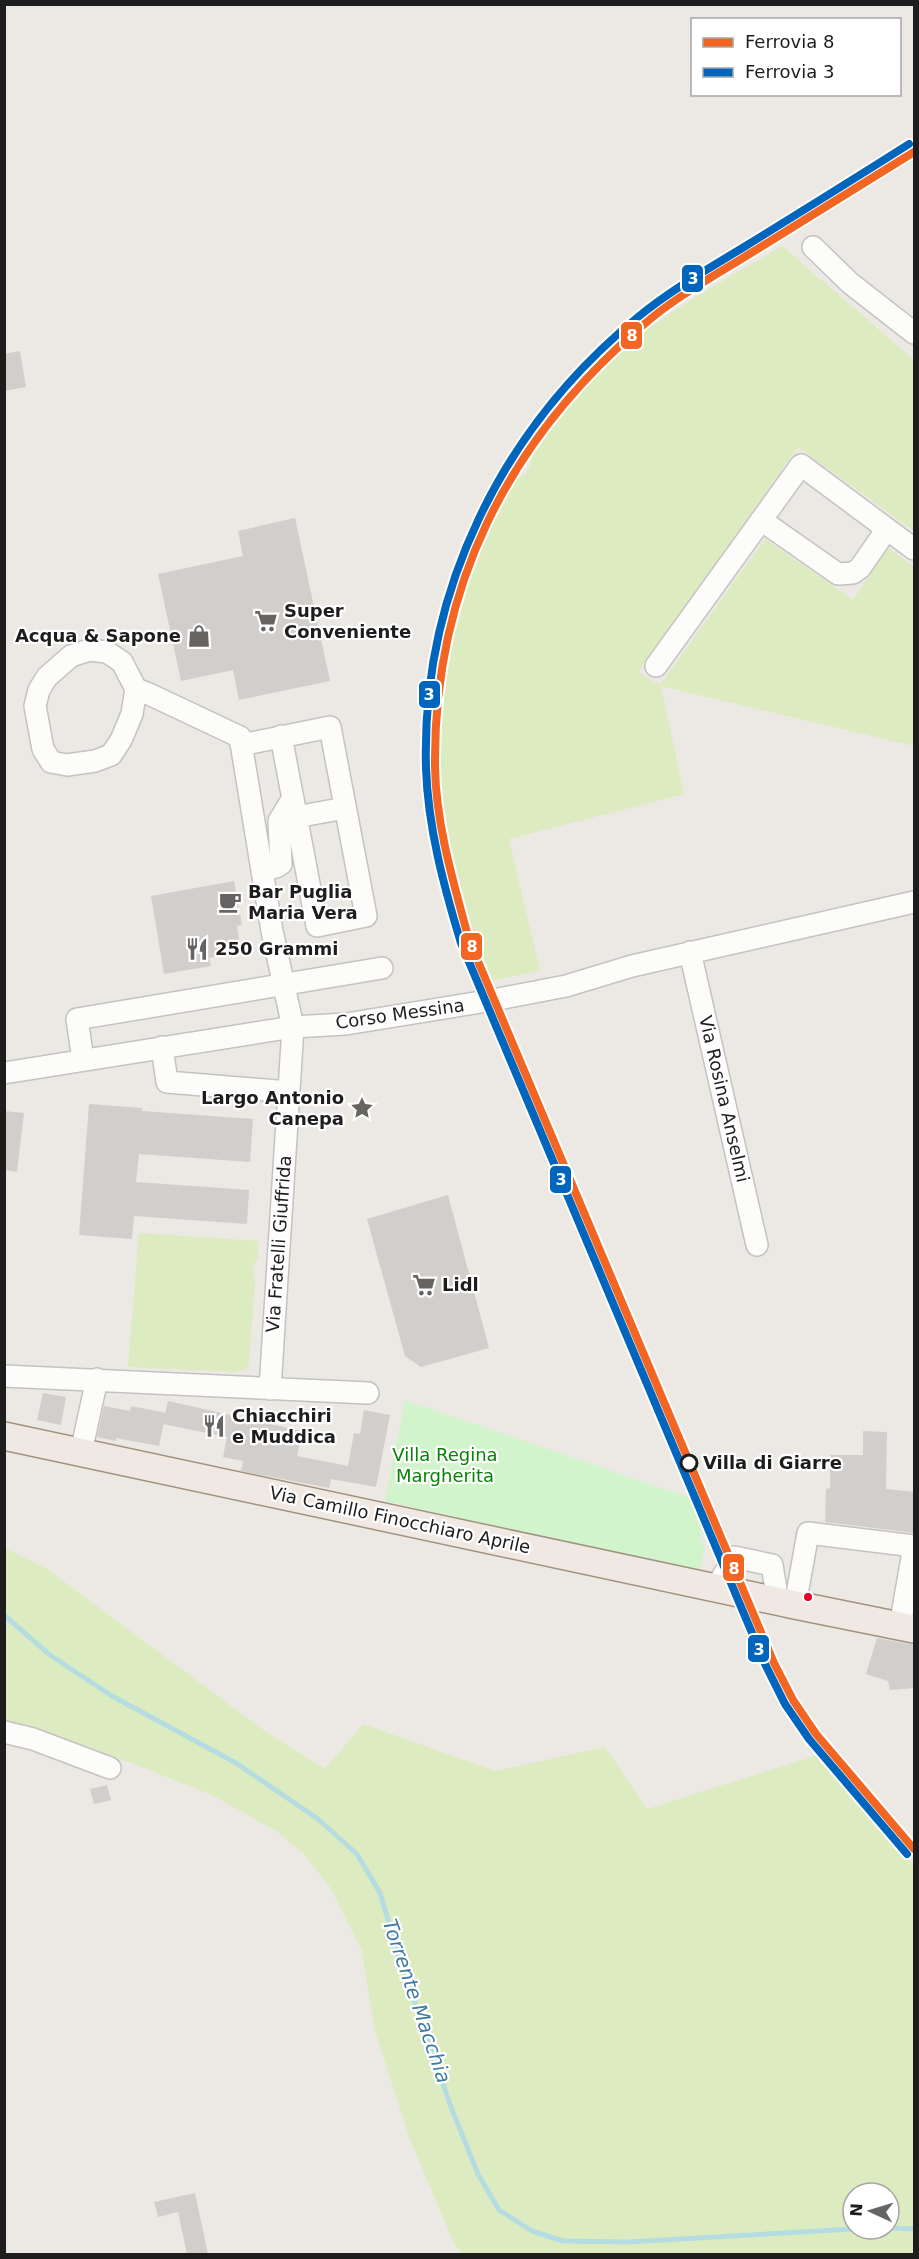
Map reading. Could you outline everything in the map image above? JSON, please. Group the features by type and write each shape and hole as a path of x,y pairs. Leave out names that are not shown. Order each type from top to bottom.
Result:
{"main road":[{"name":"Via Camillo Finocchiaro Aprile","path":"4,1436 907,1628"}],"street":[{"path":"813,247 850,283 915,333"},
{"path":"656,666 801,465 915,549"},
{"path":"761,520 838,574 853,573 860,568 887,529"},
{"path":"136,689 132,714 121,740 111,755 94,761 67,765 51,762 43,749 35,706 39,690 48,677 71,656 89,650 107,652 122,662 136,689 240,737 241,745 281,736 330,727 366,916 316,926 281,736"},
{"name":"Via Fratelli Giuffrida","path":"241,745 283,984 300,1026 289,1092 270,1389"},
{"path":"262,871 281,864 279,821 294,807 345,808"},
{"name":"Corso Messina","path":"4,1073 300,1026 346,1024 493,1000 566,986 632,966 690,952 915,902"},
{"name":"Via Rosina Anselmi","path":"690,952 757,1245"},
{"path":"83,1060 77,1019 382,968"},
{"path":"162,1047 167,1082 289,1092"},
{"path":"4,1376 368,1393"},
{"path":"81,1452 97,1379"},
{"path":"786,1604 808,1533 914,1546 907,1628"},
{"path":"4,1732 33,1739 110,1768"}],"green space":[{"path":"782,246 914,360 914,531 798,447 638,672 660,685 765,539 853,600 888,548 914,567 914,746 661,686 684,794 509,839 540,971 489,981 466,924 455,888 446,848 439,766 444,685 451,644 461,605 482,545 506,493 513,482 528,470 534,451 548,426 589,380 648,329 714,286"},
{"path":"139,1233 258,1241 258,1258 253,1269 255,1280 247,1368 237,1372 128,1367"},
{"name":"Villa Regina Margherita","path":"405,1400 708,1504 699,1542 706,1544 699,1572 385,1501"},
{"path":"4,1548 47,1569 266,1732 325,1769 363,1724 495,1771 605,1747 647,1809 821,1754 914,1865 914,2254 462,2254 454,2243 409,2137 374,2027 362,1951 330,1887 303,1853 276,1831 212,1795 132,1763 5,1726"}],"building":[{"path":"20,351 26,387 4,391 4,354"},
{"path":"295,518 330,681 239,700 233,670 181,681 158,574 243,556 238,531"},
{"path":"234,881 242,925 237,926 241,952 209,958 211,966 164,974 151,896"},
{"path":"89,1104 142,1108 142,1111 253,1119 250,1162 139,1154 136,1182 249,1190 247,1224 134,1216 132,1239 79,1235"},
{"path":"4,1111 24,1113 17,1172 4,1170"},
{"path":"448,1195 489,1348 421,1367 405,1356 367,1219"},
{"path":"43,1393 66,1397 61,1425 37,1420"},
{"path":"168,1401 302,1431 297,1456 348,1466 354,1433 360,1434 364,1410 390,1415 376,1487 331,1479 329,1488 241,1471 243,1461 223,1457 227,1437 163,1424"},
{"path":"104,1406 130,1411 131,1406 166,1413 159,1446 97,1437"},
{"path":"863,1431 887,1432 886,1489 915,1492 915,1533 825,1522 826,1489 830,1488 830,1455 863,1455"},
{"path":"877,1638 915,1645 915,1688 890,1690 888,1681 866,1674"},
{"path":"107,1785 111,1800 94,1804 90,1789"},
{"path":"195,2193 208,2254 187,2254 178,2212 158,2217 154,2202"}],"waterway":[{"name":"Torrente Macchia","path":"4,1615 50,1655 112,1696 236,1763 318,1819 357,1854 380,1893 400,1960 451,2107 478,2174 499,2210 532,2231 563,2241 628,2242 841,2230"},
{"name":"Torrente Macchia","path":"901,2228 914,2229"}],"rail line":[{"name":"3","path":"907,1854 809,1739 785,1704 766,1666 461,943 438,857 430,813 426,768 428,703 438,639 455,577 479,518 510,462 547,410 590,361 651,307 690,280 909,144"},
{"name":"8","path":"914,152 668,306 642,326 594,371 552,418 517,469 487,523 464,580 448,639 438,702 435,767 442,833 469,940 774,1663 793,1700 816,1734 914,1849"}],"place":[{"name":"Super Conveniente","path":"266,621"},
{"name":"Acqua & Sapone","path":"199,636"},
{"name":"Bar Puglia Maria Vera","path":"230,902"},
{"name":"250 Grammi","path":"197,949"},
{"name":"Largo Antonio Canepa","path":"362,1108"},
{"name":"Lidl","path":"424,1285"},
{"name":"Chiacchiri e Muddica","path":"214,1426"},
{"name":"Villa di Giarre","path":"689,1463"}]}
